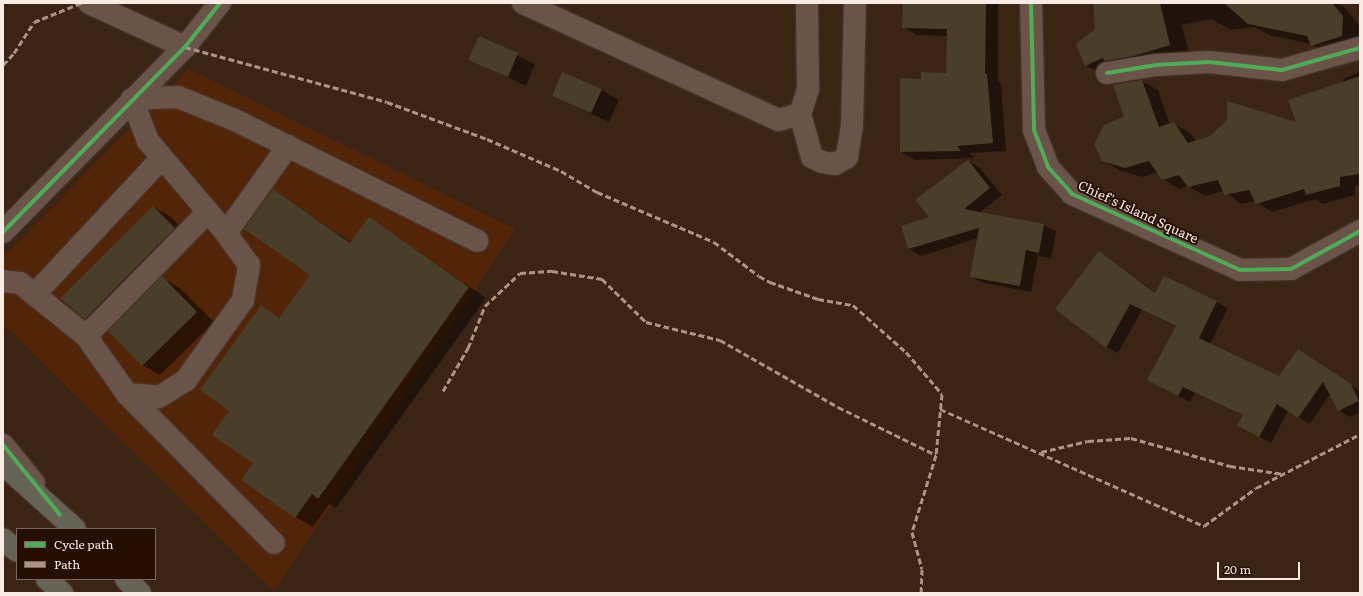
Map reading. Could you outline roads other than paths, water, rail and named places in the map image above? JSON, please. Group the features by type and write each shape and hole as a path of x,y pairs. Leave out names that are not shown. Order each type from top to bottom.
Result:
{"highway":[{"path":"3,464 67,522"},
{"path":"48,580 62,593"},
{"path":"127,580 140,593"}],"street":[{"path":"89,3 185,47"},
{"path":"3,232 132,99 185,47 220,3"},
{"path":"523,3 779,120 800,114"},
{"path":"806,3 808,90 800,114 812,157 822,162 835,164 847,157 852,125 856,3"},
{"name":"Chief's Island Square","path":"1031,3 1034,130 1048,167 1072,194 1240,270 1291,269 1360,231"},
{"path":"1107,73 1156,65 1209,62 1282,70 1360,48"},
{"path":"132,99 178,97 235,120 478,241"},
{"path":"127,394 159,397 186,380 243,300 249,265 226,232 148,141 132,99"},
{"path":"226,232 288,146"},
{"path":"35,294 162,158"},
{"path":"86,336 208,212"},
{"path":"3,281 20,283 86,336 127,394 274,543"},
{"path":"3,446 67,522"}]}
